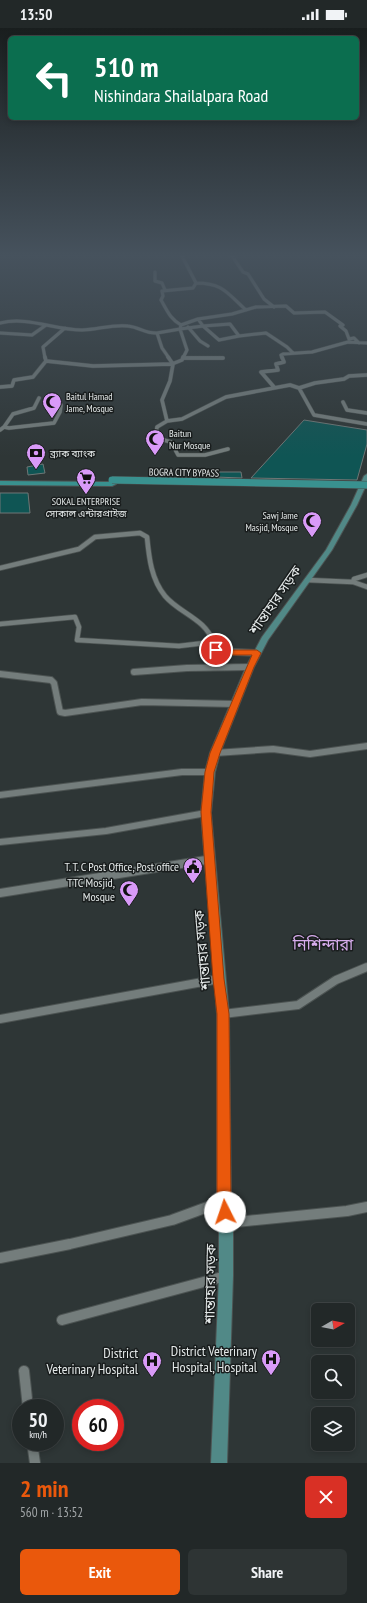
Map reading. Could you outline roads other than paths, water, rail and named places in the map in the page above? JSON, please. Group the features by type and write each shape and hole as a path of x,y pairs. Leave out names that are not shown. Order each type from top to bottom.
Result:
{"highway":[{"name":"BOGRA CITY BYPASS","path":"0,479 367,489"},
{"name":"BOGRA CITY BYPASS","path":"0,483 112,482 367,485"}],"main road":[{"name":"শান্তাহার সড়ক","path":"220,1463 226,1276 223,1014 206,812 210,772 215,753 257,653 329,550 354,505 367,476"}],"street":[{"path":"32,323 88,331 130,326 146,334 188,327 230,324 239,336"},
{"path":"175,323 180,328 187,350 184,358"},
{"path":"180,328 190,323"},
{"path":"201,323 219,340 218,341 223,346"},
{"path":"340,323 343,325 340,326 346,331 349,339 354,338 359,343"},
{"path":"0,333 19,335 32,334 46,325"},
{"path":"188,327 200,342 208,346"},
{"path":"46,361 43,348 65,328"},
{"path":"157,333 162,348 172,364 170,381 162,400 166,421"},
{"path":"219,340 266,333 287,347 293,353"},
{"path":"274,387 261,372 278,370 276,364 284,362 282,355 312,352 345,343 367,344"},
{"path":"46,361 60,364 88,365 172,364 184,358 223,358"},
{"path":"0,387 12,386 14,380 33,378 46,361"},
{"path":"228,449 205,455 178,455 171,442 160,439 156,433 157,427 166,421 182,419 226,397 274,387 290,385 299,388 315,383 344,379 350,376 367,375"},
{"path":"299,388 314,415 367,424"},
{"path":"0,430 4,427 13,414 34,408 39,398"},
{"path":"343,402 347,410 367,413"},
{"path":"4,427 9,428 54,423 60,412 61,405"},
{"path":"0,568 79,549 95,537 140,533 147,537 151,570 165,596 180,611 208,630 213,638 216,650 219,652 257,653"},
{"path":"353,582 354,579 367,575"},
{"path":"307,580 353,582 367,587"},
{"path":"0,624 75,617 78,619 79,627 77,640 179,646 213,642"},
{"path":"134,672 187,668 250,667"},
{"path":"0,674 51,680 54,683 60,712 142,702 235,704"},
{"path":"215,753 273,749 310,754 367,746"},
{"path":"0,795 182,772 210,772"},
{"path":"0,842 106,831 206,812"},
{"path":"0,893 209,859"},
{"path":"223,1014 298,1005 336,980 367,967"},
{"path":"0,1019 219,979"},
{"path":"0,1258 70,1244 172,1220 224,1201"},
{"path":"226,1223 347,1211 367,1207"},
{"path":"62,1320 226,1276"},
{"path":"24,1371 27,1399"},
{"path":"33,1451 34,1463"}],"place":[{"name":"Baitul Hamad Jame, Mosque","path":"52,419"},
{"name":"Baitun Nur Mosque","path":"155,456"},
{"name":"ব্র্যাক ব্যাংক","path":"36,470"},
{"name":"SOKAL ENTERPRISE সোকাল এন্টারপ্রাইজ","path":"86,495"},
{"name":"Sawj Jame Masjid, Mosque","path":"312,538"},
{"name":"T. T. C Post Office, Post office","path":"193,884"},
{"name":"TTC Mosjid, Mosque","path":"129,907"},
{"name":"District Veterinary Hospital, Hospital","path":"271,1376"},
{"name":"District Veterinary Hospital","path":"152,1378"}],"district":[{"name":"নিশিন্দারা","path":"323,944"}]}
